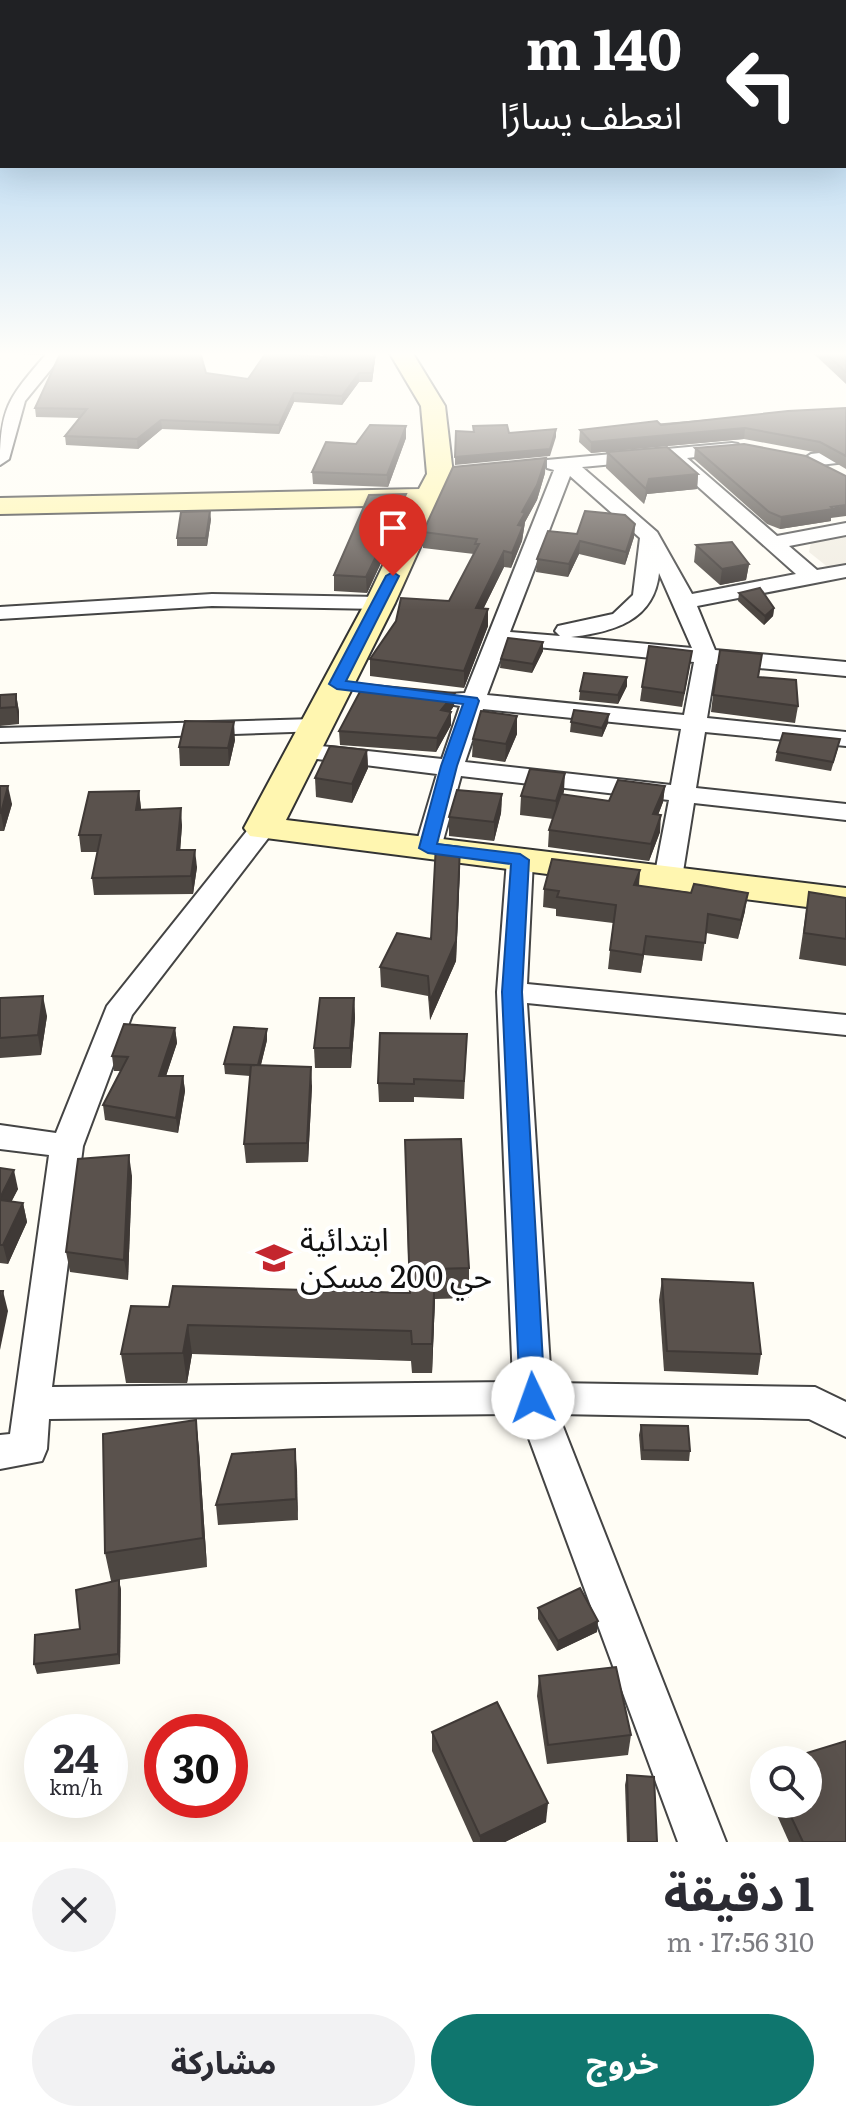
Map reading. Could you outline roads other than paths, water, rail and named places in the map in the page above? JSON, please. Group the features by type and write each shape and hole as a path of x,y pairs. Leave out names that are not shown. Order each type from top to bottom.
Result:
{"street":[{"path":"0,459 3,438"},
{"path":"0,1452 28,1449 31,1403 67,1146 118,1013 263,828 308,739 352,686 380,603 442,481 437,438"},
{"path":"534,466 758,449"},
{"path":"672,454 813,578"},
{"path":"843,479 804,458 846,456"},
{"path":"566,463 650,536 685,602 706,655 668,878"},
{"path":"428,848 449,766 472,701 566,463"},
{"path":"0,506 442,481"},
{"path":"772,543 846,529"},
{"path":"497,637 595,628 628,615 644,594 650,536"},
{"path":"685,602 846,572"},
{"path":"0,613 212,600 380,603"},
{"path":"497,637 846,669"},
{"path":"427,695 846,739"},
{"path":"0,735 308,739 449,766 846,812"},
{"path":"263,828 846,900"},
{"path":"520,860 512,992 533,1398 702,1842"},
{"path":"512,992 846,1025"},
{"path":"0,1137 67,1146"},
{"path":"31,1403 533,1398 815,1403 846,1421"}],"place":[{"name":"ابتدائية حي 200 مسكن","path":"274,1258"}]}
